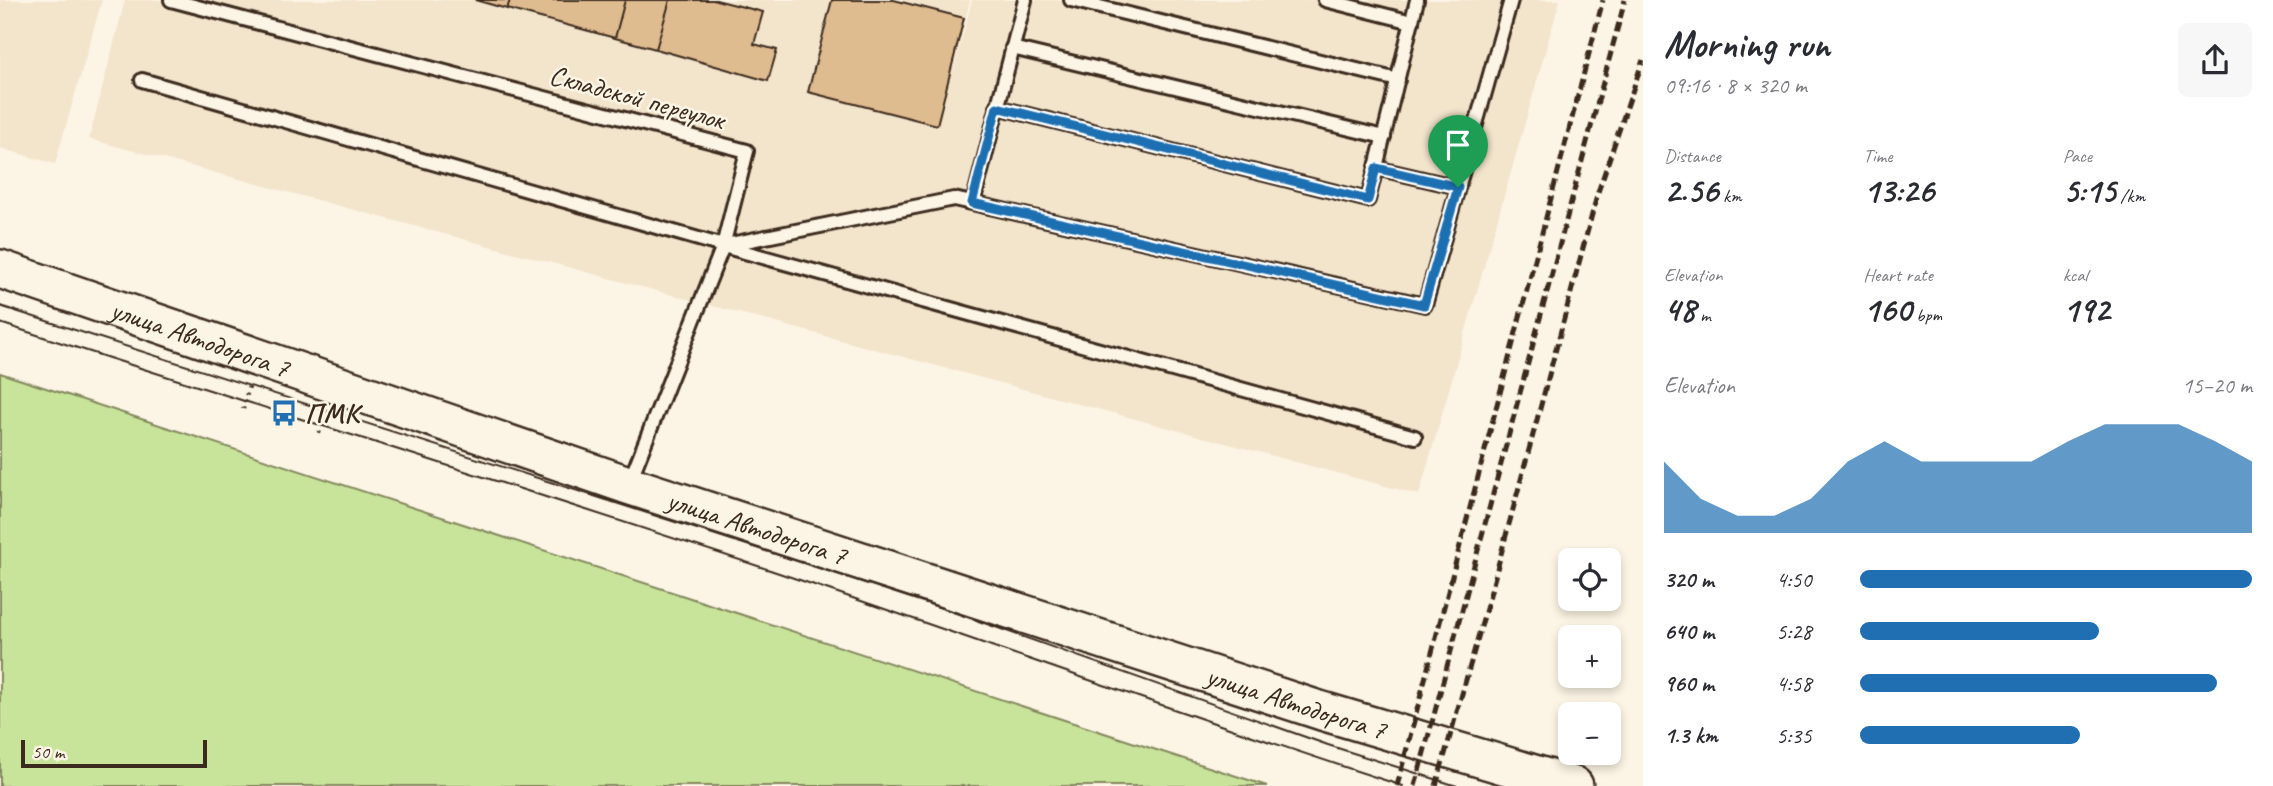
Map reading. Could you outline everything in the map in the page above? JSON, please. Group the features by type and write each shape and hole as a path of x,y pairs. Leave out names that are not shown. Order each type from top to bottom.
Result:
{"street":[{"name":"улица Автодорога 7","path":"0,269 628,485 1322,711 1574,786"}],"lane":[{"name":"Складской переулок","path":"172,0 747,151 723,246 628,485"},
{"path":"972,203 1025,0"},
{"path":"1072,0 1398,80"},
{"path":"1325,0 1412,22"},
{"path":"997,107 1368,200 1417,0"},
{"path":"723,246 954,198 1424,305 1511,0"},
{"path":"1012,48 1384,137"},
{"path":"142,80 723,246 1415,437"},
{"path":"1376,168 1458,187"}],"path":[{"path":"243,409 251,380"},
{"path":"319,433 327,404"}],"shaded area":[{"path":"0,0 102,0 55,164 0,148"},
{"path":"125,0 970,0 951,80 972,0 1560,0 1419,495 89,139"}],"green space":[{"path":"0,373 1267,786 0,786"}],"building":[{"path":"475,0 510,0 507,9"},
{"path":"510,0 625,0 615,38 507,9"},
{"path":"625,0 670,0 656,49 615,38"},
{"path":"670,0 716,0 763,12 754,44 777,50 768,81 656,49"},
{"path":"832,0 894,0 964,18 937,125 808,92"}],"tram line":[{"path":"0,306 925,602 1328,745 1457,786"},
{"path":"0,323 770,570 1244,734 1403,786"}],"railway":[{"path":"1397,786 1603,0"},
{"path":"1415,786 1625,0"},
{"path":"1436,786 1598,192 1643,60"}],"place":[{"name":"ПМК","path":"284,413"}],"route":[{"path":"997,107 1368,200 1376,168 1458,187 1424,305 972,203 997,107"}]}
